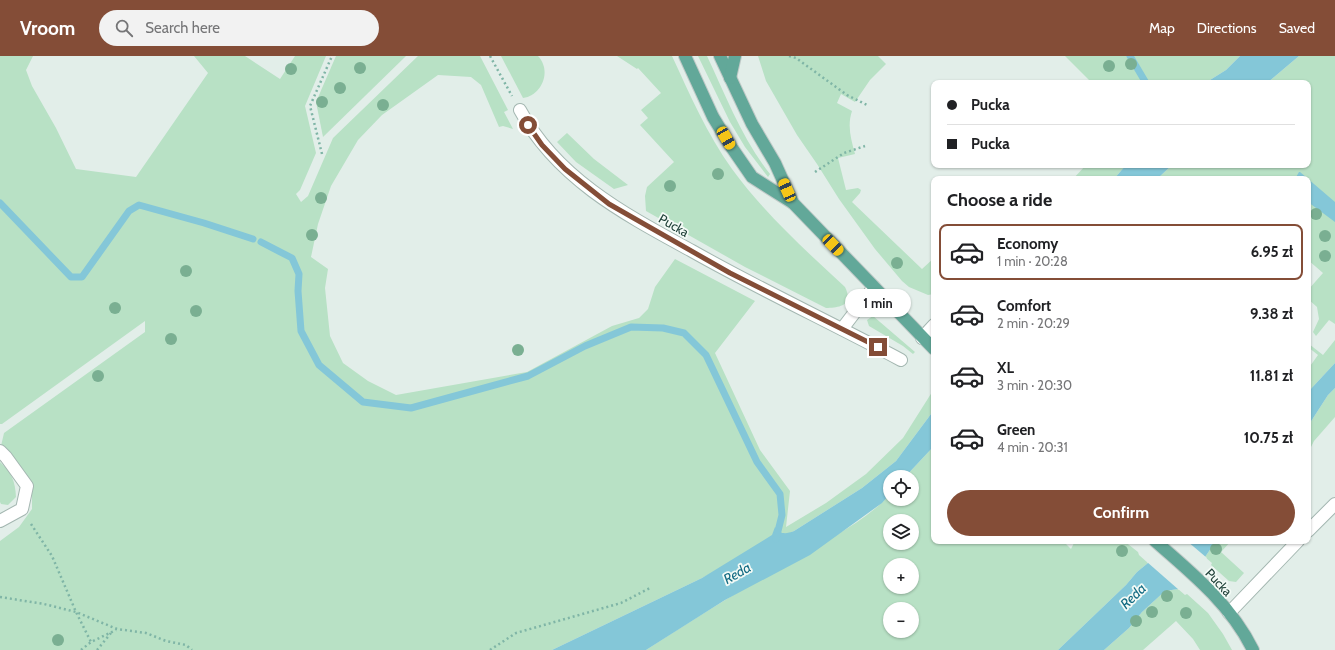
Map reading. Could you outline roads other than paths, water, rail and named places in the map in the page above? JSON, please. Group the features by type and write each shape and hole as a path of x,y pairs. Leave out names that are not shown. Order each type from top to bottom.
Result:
{"main road":[{"path":"685,56 713,116 732,148 752,177 793,203 931,346"},
{"path":"720,56 752,124 775,163 793,203"},
{"path":"730,78 735,56"},
{"name":"Pucka","path":"1158,544 1199,579 1229,613 1247,638 1253,650"}],"street":[{"name":"Pucka","path":"520,110 528,125 542,145 565,169 609,204 730,273 901,360"},
{"path":"842,329 874,287"},
{"path":"922,338 931,328"},
{"path":"0,452 6,457 27,486 22,509 0,521"},
{"path":"1311,528 1335,504"},
{"path":"1229,613 1295,544"}],"water":[{"path":"1240,56 1299,56 1271,80 1210,80 1226,70"},
{"path":"1123,168 1169,168 1160,176 1117,176"},
{"path":"1300,172 1305,176 1297,176"},
{"path":"1311,181 1335,202 1335,222 1311,204"},
{"path":"1335,363 1335,388 1328,395 1311,421 1311,389"},
{"path":"931,414 931,449 912,470 885,470 896,461"},
{"name":"Reda","path":"883,471 882,503 810,555 725,600 646,650 552,650 702,578 772,535 775,527 784,533 794,531 862,488"},
{"name":"Reda","path":"1165,544 1214,544 1178,589 1165,591 1142,612 1129,628 1104,650 1058,650 1126,585 1137,572 1148,563"}],"waterway":[{"path":"1130,56 1144,80"},
{"path":"0,203 71,277 82,277 129,211 139,205 204,223 253,239"},
{"path":"261,242 292,258 299,274 298,291 301,331 319,365 363,402 411,408 528,376 585,346 631,327 663,328 684,333 706,355 757,462 780,494 782,515 776,539"}]}
